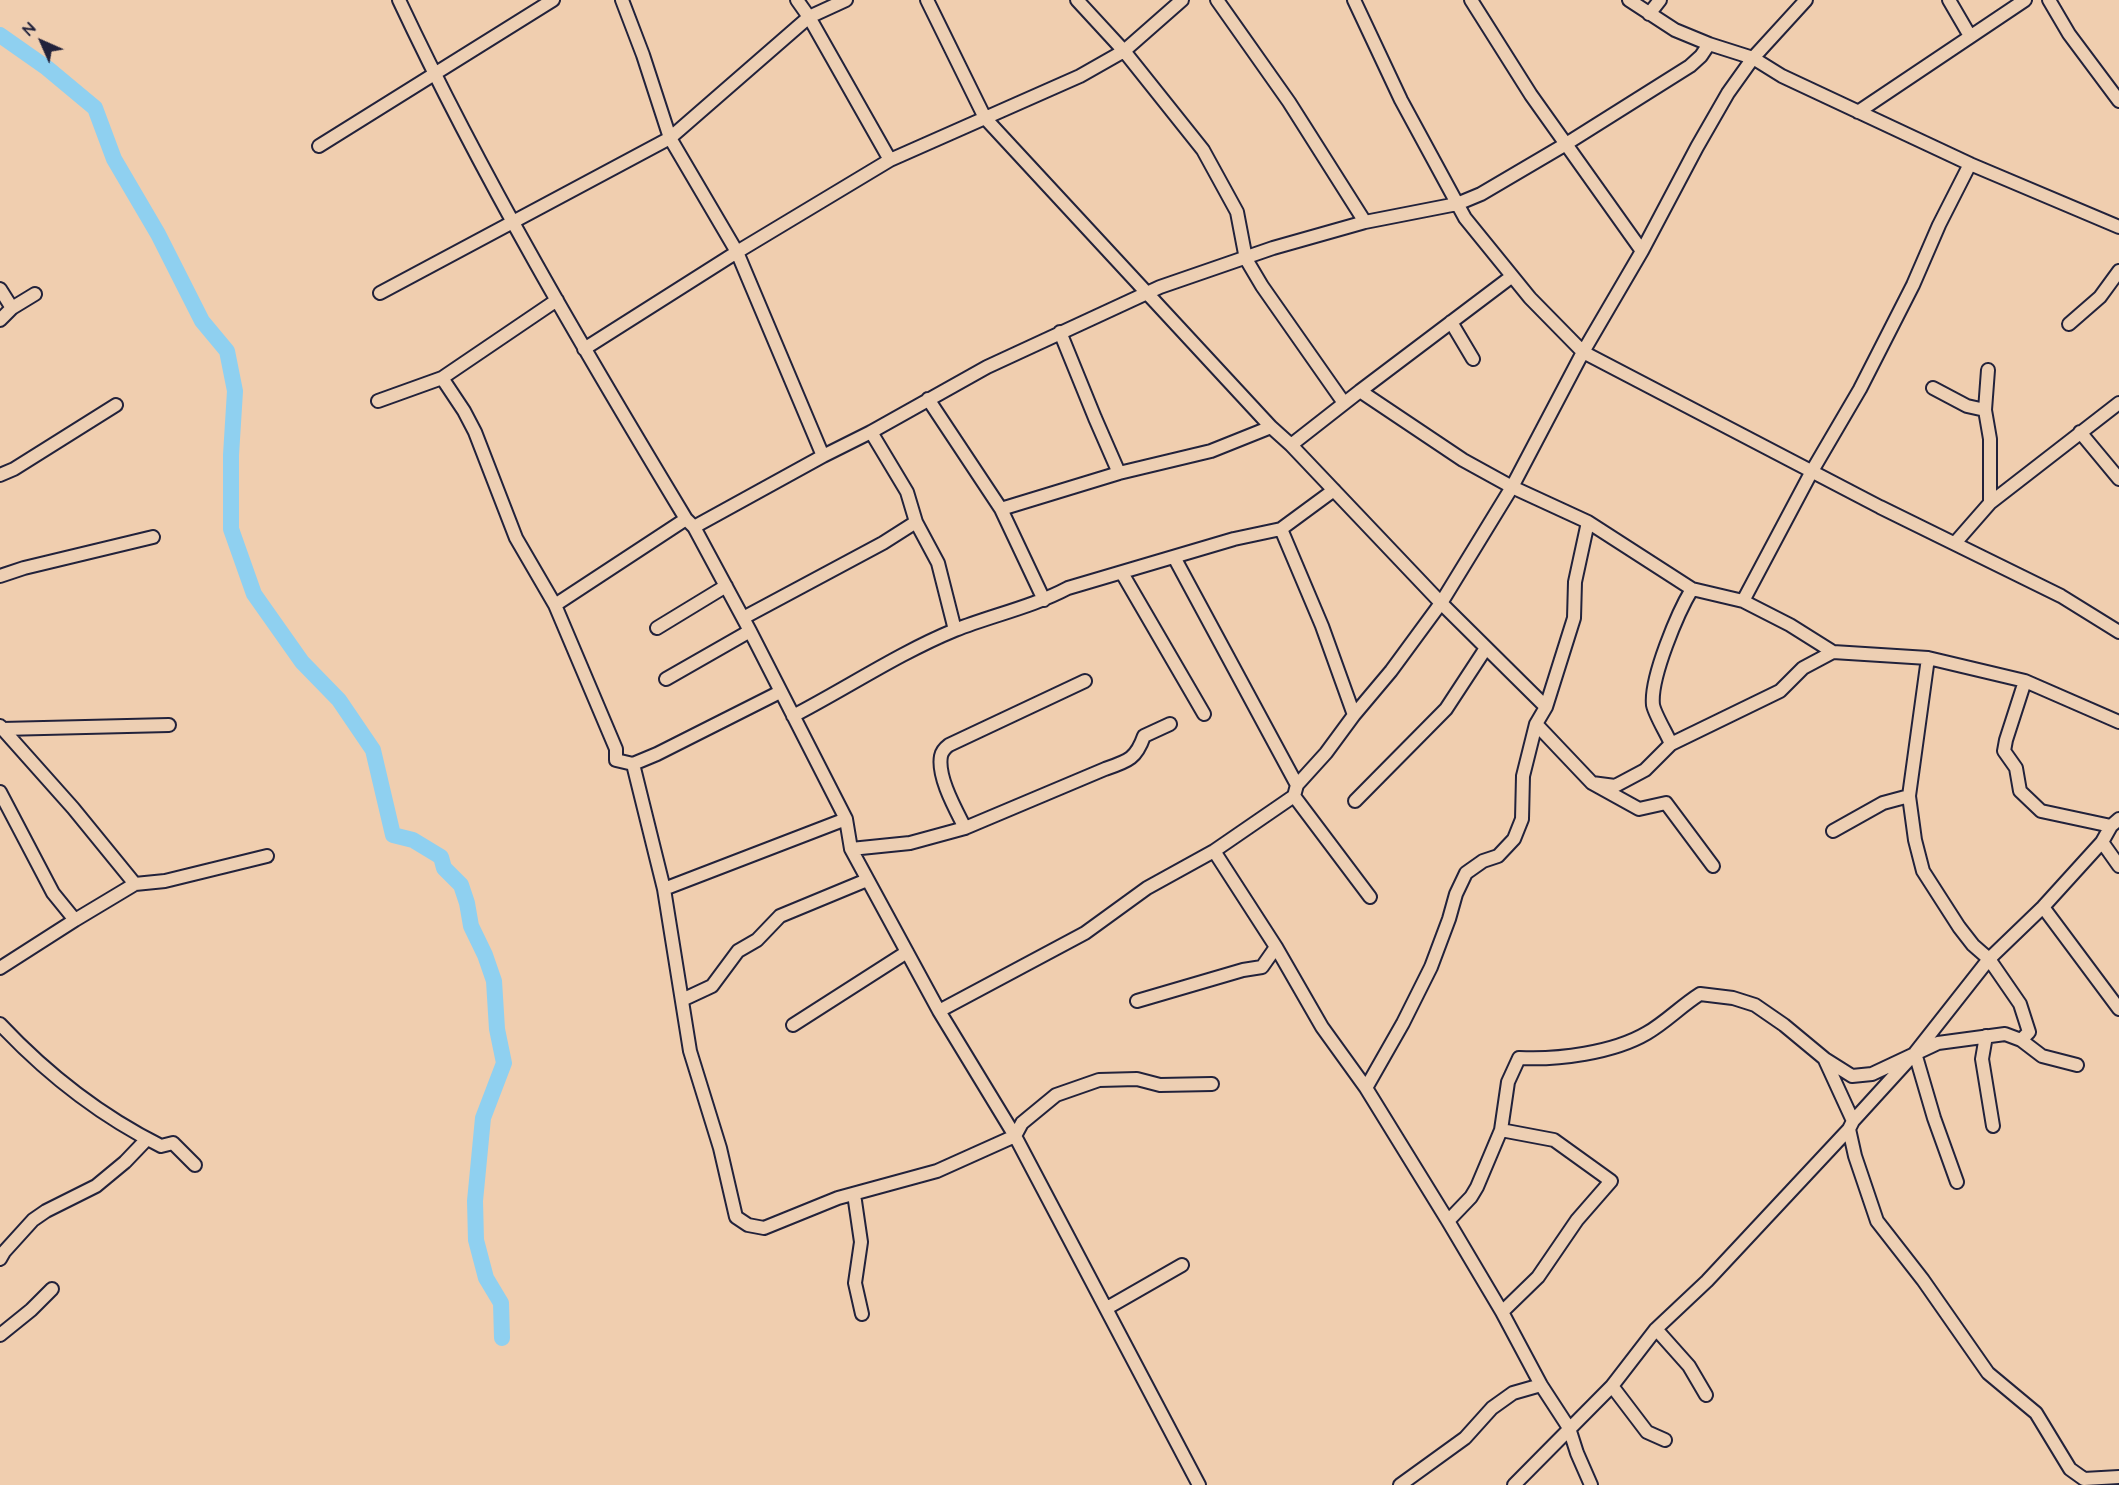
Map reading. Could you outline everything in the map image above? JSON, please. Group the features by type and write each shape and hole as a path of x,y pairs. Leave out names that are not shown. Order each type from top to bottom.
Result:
{"street":[{"path":"399,0 435,76 512,222 584,349 726,586 846,819 851,849 867,880 939,1011 1015,1136 1199,1485"},
{"path":"319,146 435,76 553,0"},
{"path":"622,0 670,138 737,252 823,456"},
{"path":"797,0 809,17 890,160"},
{"path":"380,293 670,138 809,17 846,0"},
{"path":"927,0 985,118 1271,427 1291,445 1441,603 1546,707"},
{"path":"1077,0 1124,51 1203,150 1237,212 1246,259 1262,286 1344,404"},
{"path":"584,349 737,252 890,160 1080,76 1124,51 1182,0"},
{"path":"1217,0 1289,102 1365,222"},
{"path":"1354,0 1401,100 1465,218 1511,277 1583,352 1812,471 2061,596 2119,632"},
{"path":"1471,0 1531,95 1642,251"},
{"path":"1629,0 1675,30 1753,58 1782,76 1970,164 2119,227"},
{"path":"1649,14 1660,0"},
{"path":"1949,0 1970,36"},
{"path":"1858,112 2025,0"},
{"path":"2049,0 2070,34 2119,101"},
{"path":"939,1011 1085,933 1147,888 1214,850 1295,791 1391,671 1441,603 1512,487 1583,352 1642,251 1728,93 1753,58 1803,1"},
{"path":"555,605 690,523 871,432 987,367 1146,293 1272,248 1365,222 1457,204 1481,194 1690,66 1709,44"},
{"path":"1743,601 1812,471 1866,379 1913,285 1938,225 1970,164"},
{"path":"2070,324 2100,297 2119,271"},
{"path":"1291,445 1511,277"},
{"path":"0,289 12,308"},
{"path":"0,320 12,308 35,294"},
{"path":"378,401 442,378 557,300"},
{"path":"1452,322 1473,358"},
{"path":"1060,332 1119,473"},
{"path":"1988,370 1985,410 1990,439 1990,503"},
{"path":"442,378 475,432 516,538 555,605 616,750 616,760 633,764 780,692"},
{"path":"1933,388 1966,405 1985,410"},
{"path":"1360,392 1463,460 1512,487 1588,522 1692,589 1743,601 1804,633 1833,652 1928,658 2025,681 2119,722"},
{"path":"928,399 1001,509 1044,600"},
{"path":"1955,543 1990,503 2119,403"},
{"path":"0,475 14,469 116,405"},
{"path":"1001,509 1119,473 1211,451 1271,427"},
{"path":"871,432 907,492 916,522 938,563 955,630"},
{"path":"2080,432 2119,479"},
{"path":"793,716 882,666 955,630 1044,600 1068,588 1234,539 1281,529 1334,490"},
{"path":"743,618 883,543 916,522"},
{"path":"1366,1088 1403,1023 1431,967 1456,894 1466,873 1483,861 1498,856 1514,839 1522,819 1523,776 1536,724 1546,707 1574,618 1575,582 1588,522"},
{"path":"1281,529 1322,626 1354,715"},
{"path":"0,576 24,568 153,537"},
{"path":"1174,557 1295,791 1370,897"},
{"path":"1122,573 1204,714"},
{"path":"657,628 726,586"},
{"path":"1671,744 1653,706 1655,690 1668,642 1682,606 1692,589"},
{"path":"666,679 750,632"},
{"path":"1355,801 1446,709 1486,648"},
{"path":"1592,783 1615,786 1645,770 1671,744 1780,691 1803,668 1833,652"},
{"path":"1928,658 1909,796 1915,840 1923,871 1959,927 1973,945 1989,959 2020,1004 2029,1032 2021,1040"},
{"path":"964,828 945,782 941,766 942,752 949,745 1085,681"},
{"path":"1514,1485 1612,1386 1656,1329 1707,1281 1851,1125 1915,1053 1989,959 2043,907 2102,842 2115,822 2041,811 2020,791 2016,768 2004,751 2025,681"},
{"path":"851,849 910,843 964,828 1106,768 1128,761 1139,750 1144,736 1170,724"},
{"path":"1536,724 1592,783 1639,809 1666,803 1713,866"},
{"path":"1,728 169,725"},
{"path":"1,728 73,808 135,884"},
{"path":"633,764 664,890 690,1051 720,1148 736,1217 748,1225 764,1228 817,1206 938,1171 1015,1136 1022,1123 1056,1095 1099,1080 1137,1079 1160,1085 1212,1083"},
{"path":"0,792 53,892 75,920"},
{"path":"1833,831 1883,803 1909,796"},
{"path":"664,890 846,819"},
{"path":"2102,842 2119,866"},
{"path":"1214,850 1276,947 1322,1027 1366,1088 1448,1221 1502,1312 1541,1385 1569,1428 1576,1453 1592,1485"},
{"path":"0,968 135,884 165,881 267,856"},
{"path":"682,1000 712,986 738,951 758,940 780,916 867,880"},
{"path":"2043,907 2119,1009"},
{"path":"1137,1001 1242,970 1262,967 1276,947"},
{"path":"793,1024 907,952"},
{"path":"1448,1221 1471,1197 1500,1130 1508,1082 1519,1058 1548,1059 1617,1045 1646,1034 1700,994 1733,998 1755,1005 1784,1025 1825,1059 1852,1076 1872,1074 1938,1043 2005,1034 2021,1040 2042,1056 2077,1065"},
{"path":"0,1024 26,1051 86,1101 161,1146 173,1143 195,1165"},
{"path":"1986,1036 1982,1059 1993,1126"},
{"path":"1915,1053 1934,1118 1957,1182"},
{"path":"1825,1059 1851,1125 1855,1156 1878,1221 1923,1280 1988,1373 2036,1413 2070,1469 2084,1479 2119,1477"},
{"path":"1500,1130 1554,1140 1611,1181 1577,1220 1538,1277 1502,1312"},
{"path":"0,1259 33,1220 96,1186 125,1162 147,1139"},
{"path":"854,1194 861,1242 855,1283 862,1314"},
{"path":"1107,1308 1182,1265"},
{"path":"0,1335 31,1310 52,1289"},
{"path":"1656,1329 1689,1366 1706,1395"},
{"path":"1400,1485 1465,1438 1492,1408 1513,1393 1541,1385"},
{"path":"1612,1386 1647,1432 1665,1440"}],"waterway":[{"path":"0,35 47,68 95,108 114,159 158,234 202,321 227,351 235,391 231,455 231,529 254,594 302,662 339,700 373,750 393,835 413,840 441,857 444,868 461,885 471,926 494,981 497,1029 504,1063 483,1118 475,1201 476,1240 486,1278 501,1303 502,1338"}]}
